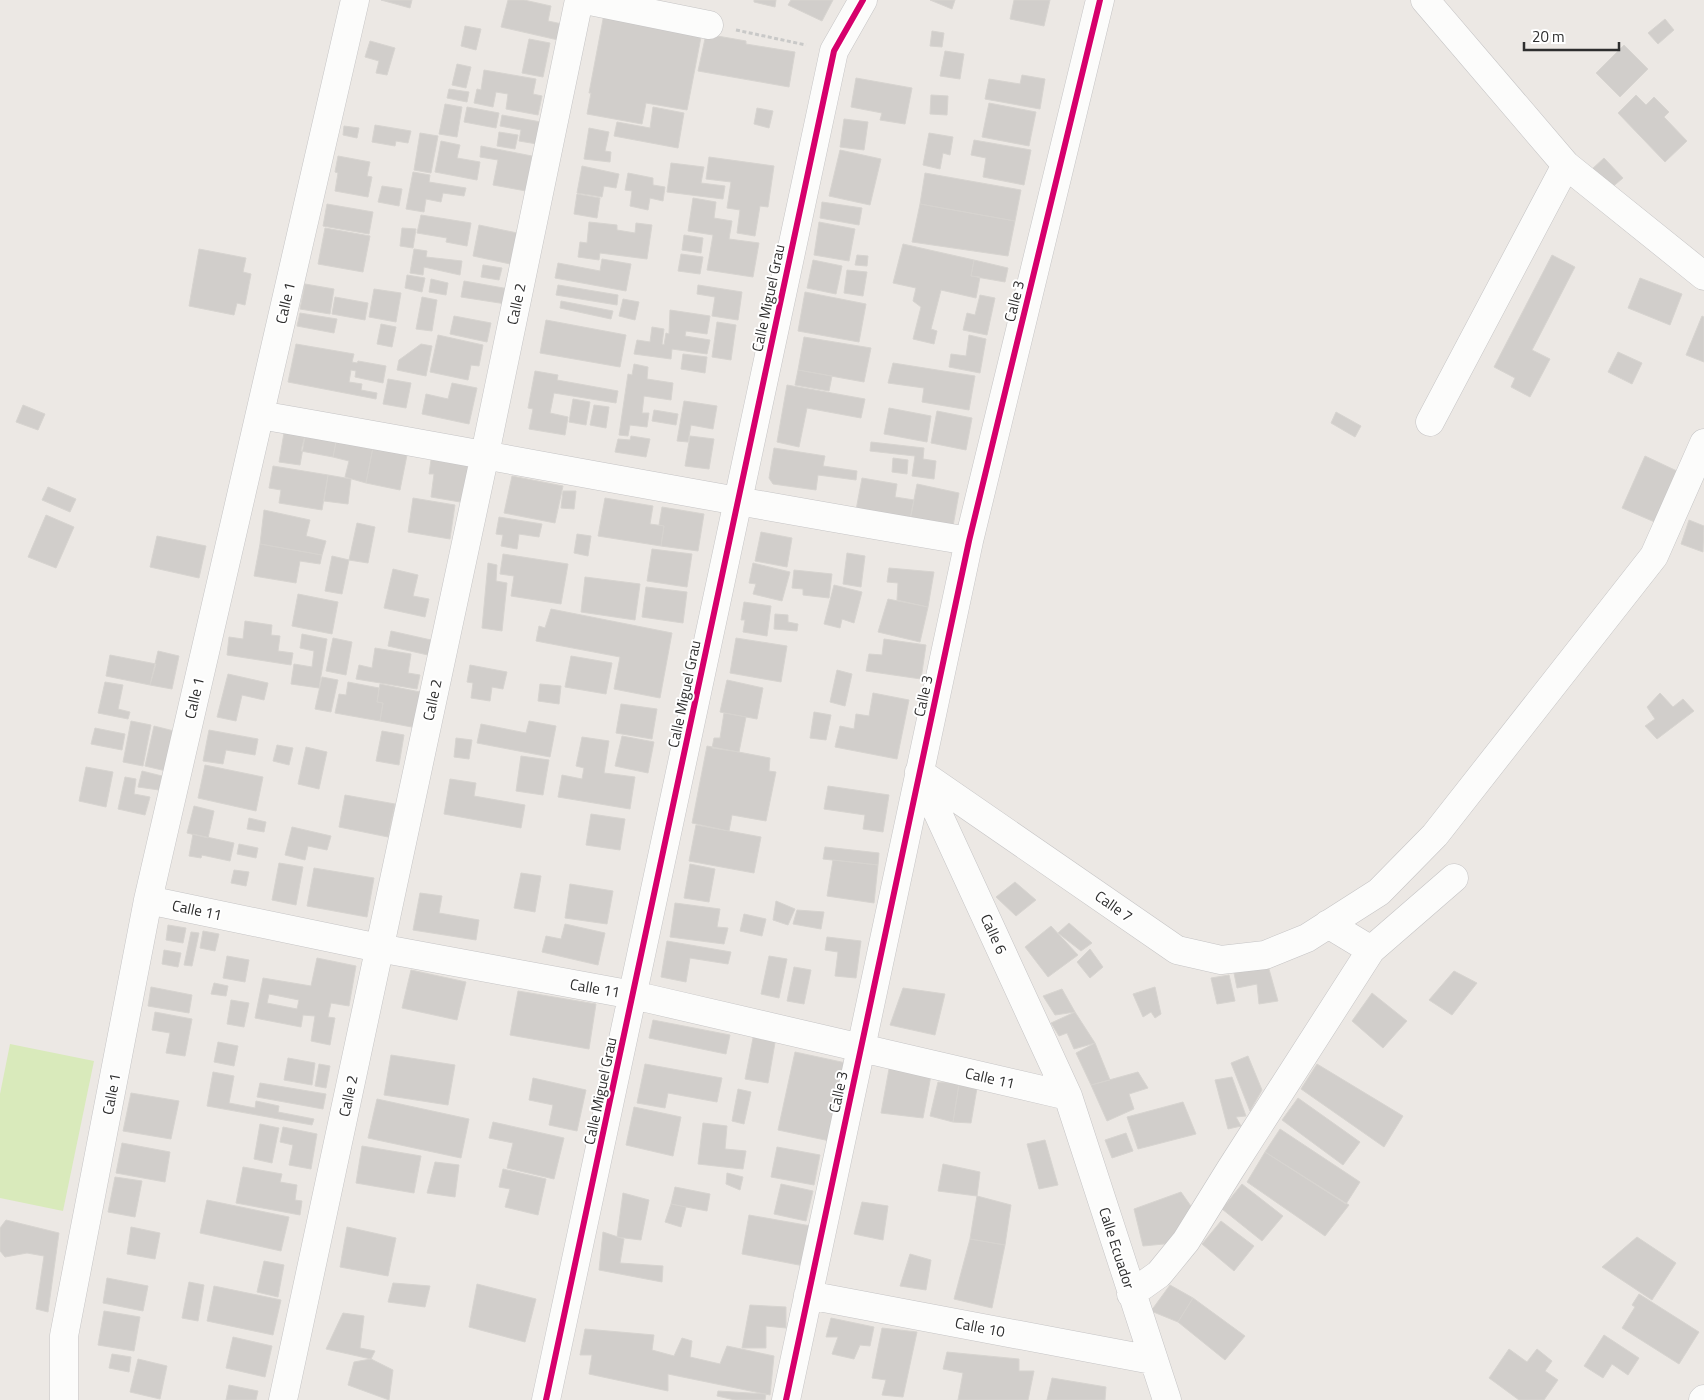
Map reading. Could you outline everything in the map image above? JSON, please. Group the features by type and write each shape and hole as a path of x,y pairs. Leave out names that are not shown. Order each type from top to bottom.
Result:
{"street":[{"name":"Calle 1","path":"64,1400 64,1336 148,900 355,0"},
{"name":"Calle 2","path":"284,1400 485,454 579,0"},
{"path":"585,0 709,25"},
{"name":"Calle Miguel Grau","path":"546,1400 834,51 863,0"},
{"name":"Calle 3","path":"786,1400 969,541 1100,0"},
{"path":"1425,0 1566,165 1704,276"},
{"path":"1430,422 1566,165"},
{"path":"260,415 485,454 738,502 969,541"},
{"name":"Calle 7","path":"919,772 1177,950 1221,960 1265,955 1307,938 1379,892 1435,835 1654,556 1704,443"},
{"name":"Calle 6","path":"919,772 1068,1096"},
{"path":"1131,1294 1160,1274 1186,1242 1230,1170 1372,950 1454,878"},
{"name":"Calle 11","path":"148,900 379,948 633,995 1068,1096"},
{"path":"1328,924 1372,950"},
{"name":"Calle Ecuador","path":"1068,1096 1152,1360 1167,1400"},
{"name":"Calle 10","path":"808,1295 1152,1360"}],"path":[{"path":"709,25 834,51"}],"green space":[{"path":"10,1044 94,1061 63,1211 0,1198 0,1094"}],"building":[{"path":"381,0 412,0 410,8"},
{"path":"508,0 524,0 551,6 548,21 562,24 558,40 501,27"},
{"path":"754,0 776,0 775,7 754,2"},
{"path":"791,0 833,0 822,21 788,5"},
{"path":"930,0 955,0 952,9"},
{"path":"1014,0 1050,0 1044,26 1010,19"},
{"path":"604,14 702,32 687,110 646,103 642,124 587,114 591,93 589,93"},
{"path":"1665,19 1674,30 1658,44 1648,33"},
{"path":"465,26 481,29 476,50 461,46"},
{"path":"932,31 944,33 942,47 930,46"},
{"path":"706,34 746,41 746,44 795,52 789,87 698,71"},
{"path":"529,39 550,43 543,77 522,73"},
{"path":"370,41 395,48 387,75 376,73 379,61 365,57"},
{"path":"1624,45 1648,69 1620,97 1596,73"},
{"path":"945,51 964,54 960,79 940,76"},
{"path":"457,64 471,67 466,88 452,85"},
{"path":"484,70 536,79 533,94 542,96 538,115 506,109 508,94 496,92 493,107 474,103 477,89 481,90"},
{"path":"1022,75 1045,79 1040,109 985,99 989,79 1020,84"},
{"path":"856,78 912,88 905,124 880,120 882,113 851,107"},
{"path":"449,89 469,92 467,102 447,98"},
{"path":"931,95 948,96 947,115 930,114"},
{"path":"1636,95 1646,105 1654,97 1669,112 1664,117 1687,141 1665,162 1618,113"},
{"path":"989,103 1036,112 1029,146 982,137"},
{"path":"445,104 462,107 457,137 439,134"},
{"path":"467,107 499,113 496,128 464,122"},
{"path":"653,107 684,113 678,148 614,136 617,122 650,128"},
{"path":"757,108 773,111 769,128 754,124"},
{"path":"502,115 541,122 537,144 519,141 521,130 500,126"},
{"path":"844,119 868,122 864,150 840,147"},
{"path":"375,125 411,131 408,143 396,141 395,146 372,142"},
{"path":"344,126 359,128 357,138 343,135"},
{"path":"589,128 609,132 605,151 611,152 610,162 584,159"},
{"path":"499,132 518,135 515,149 497,146"},
{"path":"420,133 438,136 431,173 414,170"},
{"path":"929,133 953,137 950,155 943,153 940,169 923,165"},
{"path":"974,140 1031,150 1024,185 983,177 986,158 971,155"},
{"path":"441,141 460,145 457,158 480,162 477,180 435,172"},
{"path":"481,146 532,156 526,191 493,185 498,160 480,157"},
{"path":"840,150 881,159 870,205 829,196"},
{"path":"338,156 370,162 367,176 372,177 368,197 335,191 338,173 335,172"},
{"path":"709,157 774,166 768,207 760,206 755,236 737,233 740,210 727,208 731,182 706,179"},
{"path":"1604,158 1623,178 1610,189 1591,170"},
{"path":"671,163 704,167 701,183 725,186 723,199 667,192"},
{"path":"582,166 619,174 616,188 604,186 602,197 577,193"},
{"path":"413,172 430,175 429,182 466,188 464,196 443,193 441,202 426,199 424,212 406,209"},
{"path":"628,173 653,178 653,185 665,187 663,201 650,198 648,210 630,206 632,191 625,190"},
{"path":"925,173 1021,190 1015,221 920,204"},
{"path":"382,186 402,189 399,206 378,202"},
{"path":"577,194 600,198 597,218 574,214"},
{"path":"693,198 716,202 714,218 732,221 729,239 759,243 753,277 707,270 713,235 688,231"},
{"path":"822,202 862,208 859,225 820,218"},
{"path":"327,204 373,212 369,234 323,226"},
{"path":"920,204 1015,221 1008,256 912,242"},
{"path":"421,215 471,223 467,246 446,242 447,238 417,233"},
{"path":"589,222 617,225 617,230 635,233 636,223 652,225 647,259 600,253 599,260 578,257 580,242 587,243"},
{"path":"819,222 855,229 849,261 814,255"},
{"path":"479,225 522,234 515,265 473,256"},
{"path":"325,228 370,236 363,272 318,264"},
{"path":"402,228 416,229 413,248 400,246"},
{"path":"684,235 703,238 701,253 682,250"},
{"path":"903,244 974,260 971,276 980,277 976,298 941,290 931,329 937,331 934,344 913,339 921,307 913,301 916,288 893,283"},
{"path":"199,249 246,258 243,272 251,274 245,305 237,303 234,315 189,306"},
{"path":"414,249 427,251 426,257 462,261 460,275 424,267 423,275 410,273"},
{"path":"681,254 703,257 700,274 678,271"},
{"path":"857,255 868,256 867,266 855,265"},
{"path":"1552,255 1575,267 1532,350 1550,359 1530,397 1511,387 1515,378 1494,367"},
{"path":"602,259 631,264 626,291 555,278 558,263 600,271"},
{"path":"813,260 842,266 836,294 807,288"},
{"path":"974,260 1008,268 1005,282 971,276"},
{"path":"483,265 502,268 499,280 481,277"},
{"path":"847,270 867,272 863,296 844,293"},
{"path":"407,275 425,278 422,292 405,288"},
{"path":"1640,278 1682,294 1670,325 1628,308"},
{"path":"431,279 448,283 446,295 429,292"},
{"path":"464,281 509,289 506,304 461,297"},
{"path":"305,284 334,289 330,314 300,309"},
{"path":"558,285 618,295 617,305 556,295"},
{"path":"698,285 742,292 738,320 712,316 715,297 697,294"},
{"path":"374,289 401,293 396,322 369,317"},
{"path":"805,292 866,304 859,342 798,331"},
{"path":"980,295 995,298 987,335 963,330 967,313 975,315"},
{"path":"335,297 368,303 365,320 332,314"},
{"path":"422,297 437,300 432,331 416,329"},
{"path":"623,299 639,302 635,320 619,316"},
{"path":"561,301 613,311 611,319 560,308"},
{"path":"670,310 710,316 707,334 686,331 685,336 710,340 707,354 672,349 671,359 634,354 637,340 650,342 652,327 664,329 662,344 664,345 666,333 669,334"},
{"path":"300,313 337,319 334,333 297,326"},
{"path":"454,316 491,323 487,342 450,334"},
{"path":"1702,316 1704,317 1704,362 1686,355"},
{"path":"546,320 626,335 620,367 540,353"},
{"path":"717,322 736,325 731,360 712,357"},
{"path":"381,324 396,327 392,347 377,344"},
{"path":"438,335 483,345 479,366 471,365 468,380 430,372"},
{"path":"969,335 986,339 980,373 949,367 951,354 966,356"},
{"path":"804,337 871,348 864,382 798,370"},
{"path":"296,344 354,354 352,362 357,363 358,361 386,366 383,383 355,377 356,371 351,370 349,382 362,384 361,390 377,393 376,399 288,382"},
{"path":"421,344 432,346 426,376 397,370 399,360"},
{"path":"1618,352 1642,363 1632,384 1608,372"},
{"path":"683,354 707,357 705,373 681,369"},
{"path":"893,363 975,376 969,410 922,402 924,388 888,383"},
{"path":"634,364 648,367 647,379 673,383 671,400 644,396 642,413 649,413 647,427 630,425 628,436 619,435 628,374 632,375"},
{"path":"798,370 832,376 829,391 795,385"},
{"path":"535,371 558,375 557,380 618,391 616,403 554,393 550,413 568,417 565,435 529,429 533,409 528,408"},
{"path":"388,379 411,383 406,408 383,404"},
{"path":"452,383 477,388 469,424 422,414 426,394 448,399"},
{"path":"787,385 865,399 861,418 807,408 799,447 777,442"},
{"path":"573,399 590,402 586,425 569,422"},
{"path":"684,401 717,406 713,429 691,425 688,442 677,441"},
{"path":"23,405 45,414 38,430 16,422"},
{"path":"594,405 609,407 606,428 590,425"},
{"path":"889,408 931,416 927,442 884,434"},
{"path":"654,410 678,414 676,425 652,421"},
{"path":"937,411 972,418 966,450 931,443"},
{"path":"1336,412 1361,426 1355,437 1331,423"},
{"path":"285,427 306,431 300,465 279,462"},
{"path":"306,431 337,437 333,457 301,451"},
{"path":"631,436 650,439 646,457 615,452 618,439 630,440"},
{"path":"690,436 714,439 709,469 685,466"},
{"path":"337,437 374,442 366,483 345,477 349,461 333,457"},
{"path":"374,442 397,446 396,453 407,455 400,490 366,483"},
{"path":"871,442 924,448 923,459 936,461 934,479 912,476 915,456 870,451"},
{"path":"774,448 825,456 823,466 857,471 856,480 818,475 816,490 773,484 769,478"},
{"path":"1645,456 1679,472 1657,523 1622,508"},
{"path":"893,458 908,460 907,474 892,472"},
{"path":"431,460 471,466 466,503 431,497 434,474 429,474"},
{"path":"273,466 328,475 322,510 279,503 281,490 269,488"},
{"path":"328,475 351,479 348,504 324,501"},
{"path":"512,476 563,486 555,523 504,513"},
{"path":"862,478 897,484 895,497 914,500 910,520 856,510"},
{"path":"917,484 959,493 953,526 910,520"},
{"path":"48,487 76,499 70,512 42,500"},
{"path":"563,491 576,491 574,509 561,508"},
{"path":"413,498 455,505 450,539 408,532"},
{"path":"605,498 653,506 650,524 664,526 661,546 598,536"},
{"path":"662,507 704,514 698,551 661,546 664,526 659,525"},
{"path":"264,510 310,520 306,536 326,541 322,555 260,544"},
{"path":"46,515 74,527 56,568 28,557"},
{"path":"499,517 542,524 539,537 519,534 517,549 501,546 503,535 496,534"},
{"path":"1689,520 1704,526 1703,552 1681,544"},
{"path":"357,523 375,527 368,563 349,560"},
{"path":"761,532 792,538 787,567 755,561"},
{"path":"577,534 591,536 588,556 574,553"},
{"path":"157,536 206,546 199,578 150,567"},
{"path":"260,544 322,555 320,564 300,561 296,583 254,576"},
{"path":"652,549 692,554 687,587 647,581"},
{"path":"847,553 865,556 861,587 843,584"},
{"path":"503,554 568,564 561,604 511,596 514,576 500,574"},
{"path":"332,556 349,560 342,594 325,591"},
{"path":"488,563 497,565 496,581 507,583 502,631 482,628"},
{"path":"753,563 790,572 782,601 753,594 756,584 749,583"},
{"path":"889,568 934,572 928,607 897,600 898,583 887,582"},
{"path":"393,569 418,575 413,596 429,599 425,617 384,608"},
{"path":"794,570 832,574 829,598 803,595 803,589 792,588"},
{"path":"585,577 640,584 635,620 581,612"},
{"path":"834,585 862,592 854,623 842,619 840,628 824,624"},
{"path":"646,587 687,592 683,623 642,617"},
{"path":"298,594 338,602 332,634 292,626"},
{"path":"888,599 928,607 920,642 878,632"},
{"path":"744,602 771,606 767,636 743,632 745,620 741,620"},
{"path":"551,609 672,633 660,698 614,689 620,657 536,641 539,626 545,628"},
{"path":"775,614 788,615 788,622 798,624 797,631 774,629"},
{"path":"245,621 272,625 271,635 280,636 278,651 293,653 291,665 227,655 229,637 243,639"},
{"path":"391,631 431,640 428,655 388,646"},
{"path":"302,634 327,639 319,688 291,684 294,664 312,667 314,651 300,648"},
{"path":"333,638 352,642 346,675 326,671"},
{"path":"736,638 787,646 781,682 730,673"},
{"path":"884,639 926,645 921,679 866,671 869,654 882,655"},
{"path":"375,648 411,654 408,673 420,675 417,689 356,679 359,665 372,668"},
{"path":"158,651 179,656 172,689 150,685"},
{"path":"110,655 156,664 150,685 106,676"},
{"path":"571,656 612,663 606,694 565,687"},
{"path":"470,665 507,672 503,689 492,687 490,701 471,698 473,683 467,682"},
{"path":"837,670 852,674 845,706 830,702"},
{"path":"228,674 268,683 264,700 242,695 236,721 217,717"},
{"path":"322,677 338,680 331,712 315,709"},
{"path":"727,680 763,688 757,719 720,712"},
{"path":"105,682 123,685 118,709 130,712 128,719 98,713"},
{"path":"348,682 379,688 377,702 383,703 380,721 335,713 339,694 346,695"},
{"path":"380,684 425,693 417,728 380,721 383,703 377,702"},
{"path":"540,684 561,686 559,704 538,701"},
{"path":"873,693 909,700 897,759 835,747 840,726 854,729 856,714 869,716"},
{"path":"1660,693 1673,707 1683,699 1694,711 1657,739 1645,726 1655,719 1647,707"},
{"path":"621,704 657,709 652,739 616,733"},
{"path":"814,712 831,715 826,740 810,738"},
{"path":"724,713 746,717 739,752 712,748 714,738 720,738"},
{"path":"131,721 151,725 143,766 123,762"},
{"path":"529,721 556,726 550,757 477,743 481,724 526,733"},
{"path":"154,726 174,731 166,771 145,766"},
{"path":"95,728 125,734 122,750 91,744"},
{"path":"209,730 258,739 255,755 226,750 223,764 203,761"},
{"path":"382,731 404,735 399,765 376,761"},
{"path":"622,736 654,742 648,773 615,766"},
{"path":"582,737 609,741 604,773 635,777 630,809 558,797 562,775 582,779 584,768 576,766"},
{"path":"456,738 472,740 469,759 454,757"},
{"path":"277,745 293,748 289,765 273,761"},
{"path":"707,746 770,758 769,771 776,772 766,821 732,815 729,831 692,823"},
{"path":"306,747 327,752 319,789 298,784"},
{"path":"521,756 549,760 543,795 516,791"},
{"path":"205,765 263,777 256,811 198,798"},
{"path":"86,767 113,772 106,807 79,801"},
{"path":"142,771 162,776 159,790 138,787"},
{"path":"125,777 136,779 134,794 150,797 145,815 118,809"},
{"path":"450,779 476,783 474,796 525,805 521,828 444,814"},
{"path":"828,786 889,795 883,832 863,829 865,815 824,809"},
{"path":"345,795 395,804 388,837 339,827"},
{"path":"194,806 214,811 208,838 187,833"},
{"path":"591,814 625,819 620,850 586,845"},
{"path":"249,818 266,822 264,832 247,829"},
{"path":"696,825 761,837 754,873 689,861"},
{"path":"292,827 331,836 327,850 308,846 305,860 285,855"},
{"path":"193,834 234,843 230,861 202,855 201,858 189,856"},
{"path":"239,844 258,848 256,858 237,854"},
{"path":"825,847 879,853 878,865 823,859"},
{"path":"833,860 878,865 874,903 827,896"},
{"path":"279,863 303,867 296,905 272,900"},
{"path":"690,864 715,869 709,902 684,898"},
{"path":"314,868 374,878 367,917 307,906"},
{"path":"234,870 249,872 246,886 231,883"},
{"path":"521,873 541,876 535,912 514,908"},
{"path":"1015,882 1036,900 1016,916 996,897"},
{"path":"570,884 613,891 607,924 565,918"},
{"path":"420,893 442,896 439,913 479,920 476,940 413,930"},
{"path":"776,901 795,909 788,925 773,920"},
{"path":"675,903 720,909 717,927 728,928 724,944 670,937"},
{"path":"797,910 824,912 821,929 793,924"},
{"path":"744,914 766,919 762,936 740,931"},
{"path":"1069,923 1092,943 1081,951 1058,933"},
{"path":"565,924 605,933 598,965 542,952 546,936 561,939"},
{"path":"168,925 186,928 183,943 166,940"},
{"path":"1051,926 1078,955 1048,977 1025,947"},
{"path":"203,931 219,934 215,951 200,948"},
{"path":"191,932 199,933 192,966 184,965"},
{"path":"827,937 861,941 856,978 835,976 838,952 825,950"},
{"path":"667,941 731,952 728,964 690,958 686,982 661,977"},
{"path":"1090,949 1103,967 1090,978 1077,962"},
{"path":"164,950 181,953 178,967 162,964"},
{"path":"227,956 249,960 245,982 223,978"},
{"path":"769,956 787,959 779,998 761,994"},
{"path":"317,958 356,966 349,1006 331,1003 328,1017 335,1018 330,1045 311,1041 315,1016 303,1015 301,1027 255,1018 263,978 311,986","holes":["269,994 299,1000 297,1009 267,1003"]},
{"path":"1267,962 1278,1001 1259,1004 1257,984 1237,988 1233,968"},
{"path":"794,967 811,970 804,1004 787,1001"},
{"path":"411,970 466,982 457,1020 402,1008"},
{"path":"1454,971 1477,983 1452,1015 1429,1000"},
{"path":"1229,975 1235,1001 1217,1004 1211,978"},
{"path":"214,983 228,986 226,996 211,994"},
{"path":"151,987 192,995 189,1013 148,1006"},
{"path":"1155,987 1161,1014 1155,1018 1151,1012 1143,1017 1133,994"},
{"path":"903,988 945,994 935,1035 890,1025"},
{"path":"1062,989 1075,1012 1055,1015 1043,996"},
{"path":"518,991 596,1004 589,1049 510,1035"},
{"path":"1372,993 1407,1021 1383,1048 1352,1021"},
{"path":"231,1000 249,1003 244,1027 227,1024"},
{"path":"155,1012 192,1019 185,1056 166,1053 170,1033 152,1030"},
{"path":"1075,1012 1095,1043 1074,1049 1067,1033 1059,1036 1051,1023"},
{"path":"653,1020 730,1035 726,1054 649,1038"},
{"path":"754,1033 776,1037 768,1083 745,1079"},
{"path":"218,1042 238,1046 234,1066 214,1062"},
{"path":"1095,1043 1110,1080 1091,1085 1076,1053"},
{"path":"795,1052 846,1063 830,1141 778,1130"},
{"path":"391,1055 455,1065 448,1105 384,1095"},
{"path":"1248,1056 1262,1090 1250,1111 1231,1063"},
{"path":"288,1058 315,1063 312,1085 284,1080"},
{"path":"319,1064 330,1066 326,1088 315,1086"},
{"path":"645,1064 722,1078 717,1102 668,1093 665,1108 637,1103"},
{"path":"1317,1064 1403,1116 1384,1147 1301,1089"},
{"path":"889,1069 932,1070 923,1118 881,1113"},
{"path":"213,1072 234,1076 229,1103 255,1108 256,1101 279,1106 278,1112 314,1119 312,1125 207,1106"},
{"path":"1138,1072 1148,1088 1129,1094 1134,1109 1107,1121 1091,1085"},
{"path":"1232,1077 1246,1116 1236,1117 1241,1126 1228,1129 1215,1080"},
{"path":"533,1078 586,1090 577,1131 549,1125 553,1105 529,1100"},
{"path":"938,1082 959,1084 953,1122 930,1116"},
{"path":"260,1083 326,1094 323,1109 257,1097"},
{"path":"959,1084 977,1088 971,1123 953,1122"},
{"path":"738,1089 751,1092 744,1124 732,1121"},
{"path":"131,1093 179,1101 171,1139 123,1131"},
{"path":"1298,1098 1360,1142 1343,1165 1282,1120"},
{"path":"377,1099 469,1119 461,1158 368,1138"},
{"path":"1183,1102 1196,1134 1138,1149 1127,1117"},
{"path":"634,1107 681,1117 673,1156 626,1145"},
{"path":"493,1122 564,1138 554,1179 507,1168 513,1143 489,1138"},
{"path":"703,1123 727,1126 725,1149 746,1151 743,1169 698,1164"},
{"path":"260,1124 279,1128 272,1163 254,1159"},
{"path":"283,1127 317,1134 311,1169 289,1165 293,1145 280,1142"},
{"path":"1280,1129 1360,1182 1346,1204 1265,1152"},
{"path":"1126,1133 1133,1151 1112,1158 1105,1140"},
{"path":"1045,1140 1058,1185 1039,1189 1027,1144"},
{"path":"122,1143 170,1152 165,1182 116,1173"},
{"path":"362,1146 421,1156 414,1193 356,1183"},
{"path":"777,1147 820,1155 814,1185 771,1177"},
{"path":"1265,1152 1349,1205 1325,1236 1247,1182"},
{"path":"435,1162 459,1165 455,1197 427,1193"},
{"path":"943,1164 980,1172 977,1196 938,1191"},
{"path":"243,1167 282,1174 280,1182 297,1185 295,1200 302,1201 300,1215 236,1203"},
{"path":"503,1169 546,1179 538,1215 505,1207 510,1189 499,1187"},
{"path":"727,1173 743,1177 740,1190 726,1184"},
{"path":"115,1177 142,1181 135,1217 108,1212"},
{"path":"781,1184 813,1191 806,1221 774,1214"},
{"path":"1242,1184 1283,1216 1262,1241 1222,1209"},
{"path":"675,1187 710,1194 707,1211 671,1204"},
{"path":"1181,1192 1193,1209 1174,1243 1143,1246 1134,1209"},
{"path":"623,1193 649,1200 641,1240 617,1237"},
{"path":"977,1196 1011,1205 1005,1245 970,1239"},
{"path":"207,1200 289,1217 281,1251 200,1233"},
{"path":"862,1202 888,1206 883,1240 854,1234"},
{"path":"671,1204 686,1207 681,1227 665,1222"},
{"path":"749,1215 811,1226 804,1266 742,1254"},
{"path":"6,1220 59,1233 48,1312 36,1309 44,1256 27,1253 5,1257 0,1251 0,1228"},
{"path":"1221,1221 1254,1246 1234,1271 1202,1244"},
{"path":"131,1227 160,1233 155,1259 127,1254"},
{"path":"347,1227 396,1238 388,1276 340,1267"},
{"path":"603,1232 624,1239 620,1263 663,1266 662,1282 599,1270"},
{"path":"1637,1237 1676,1263 1652,1300 1602,1267"},
{"path":"970,1239 1005,1245 992,1308 954,1299"},
{"path":"910,1254 931,1260 926,1290 900,1286"},
{"path":"264,1261 284,1265 278,1297 257,1292"},
{"path":"107,1278 148,1286 143,1311 103,1303"},
{"path":"189,1282 204,1285 198,1321 182,1318"},
{"path":"393,1283 430,1286 425,1307 388,1302"},
{"path":"477,1284 536,1299 525,1342 469,1327"},
{"path":"1170,1285 1193,1298 1178,1322 1151,1311"},
{"path":"214,1286 281,1300 273,1335 207,1321"},
{"path":"1639,1294 1699,1332 1679,1364 1622,1328 1635,1307 1632,1305"},
{"path":"1193,1298 1245,1336 1225,1360 1178,1322"},
{"path":"750,1305 786,1307 786,1328 766,1326 766,1348 742,1348"},
{"path":"104,1311 140,1317 134,1351 98,1345"},
{"path":"343,1313 364,1316 360,1348 375,1351 371,1359 326,1349"},
{"path":"831,1318 874,1327 870,1346 860,1345 854,1359 832,1354 838,1337 826,1337"},
{"path":"882,1328 917,1332 903,1397 882,1395 886,1380 872,1378"},
{"path":"585,1329 654,1335 652,1350 674,1356 682,1338 692,1341 690,1357 720,1364 727,1346 774,1356 770,1395 668,1374 668,1391 589,1374 592,1355 580,1355"},
{"path":"1604,1335 1639,1358 1628,1375 1612,1364 1603,1378 1584,1366"},
{"path":"233,1337 272,1346 265,1377 226,1368"},
{"path":"1509,1349 1527,1362 1537,1349 1552,1361 1545,1371 1558,1380 1544,1400 1519,1400 1489,1378"},
{"path":"947,1352 1019,1359 1019,1371 1034,1371 1028,1400 958,1400 963,1373 943,1369"},
{"path":"112,1354 131,1357 129,1372 109,1368"},
{"path":"138,1359 167,1366 160,1399 130,1392"},
{"path":"371,1359 393,1370 389,1400 348,1385 354,1362"},
{"path":"1052,1378 1106,1387 1105,1400 1047,1400"},
{"path":"229,1385 258,1391 256,1400 226,1400"},
{"path":"718,1391 766,1394 765,1400 735,1400 717,1396"}],"cycle path":[{"path":"546,1400 834,51 863,0"},
{"path":"786,1400 969,541 1100,0"}]}
